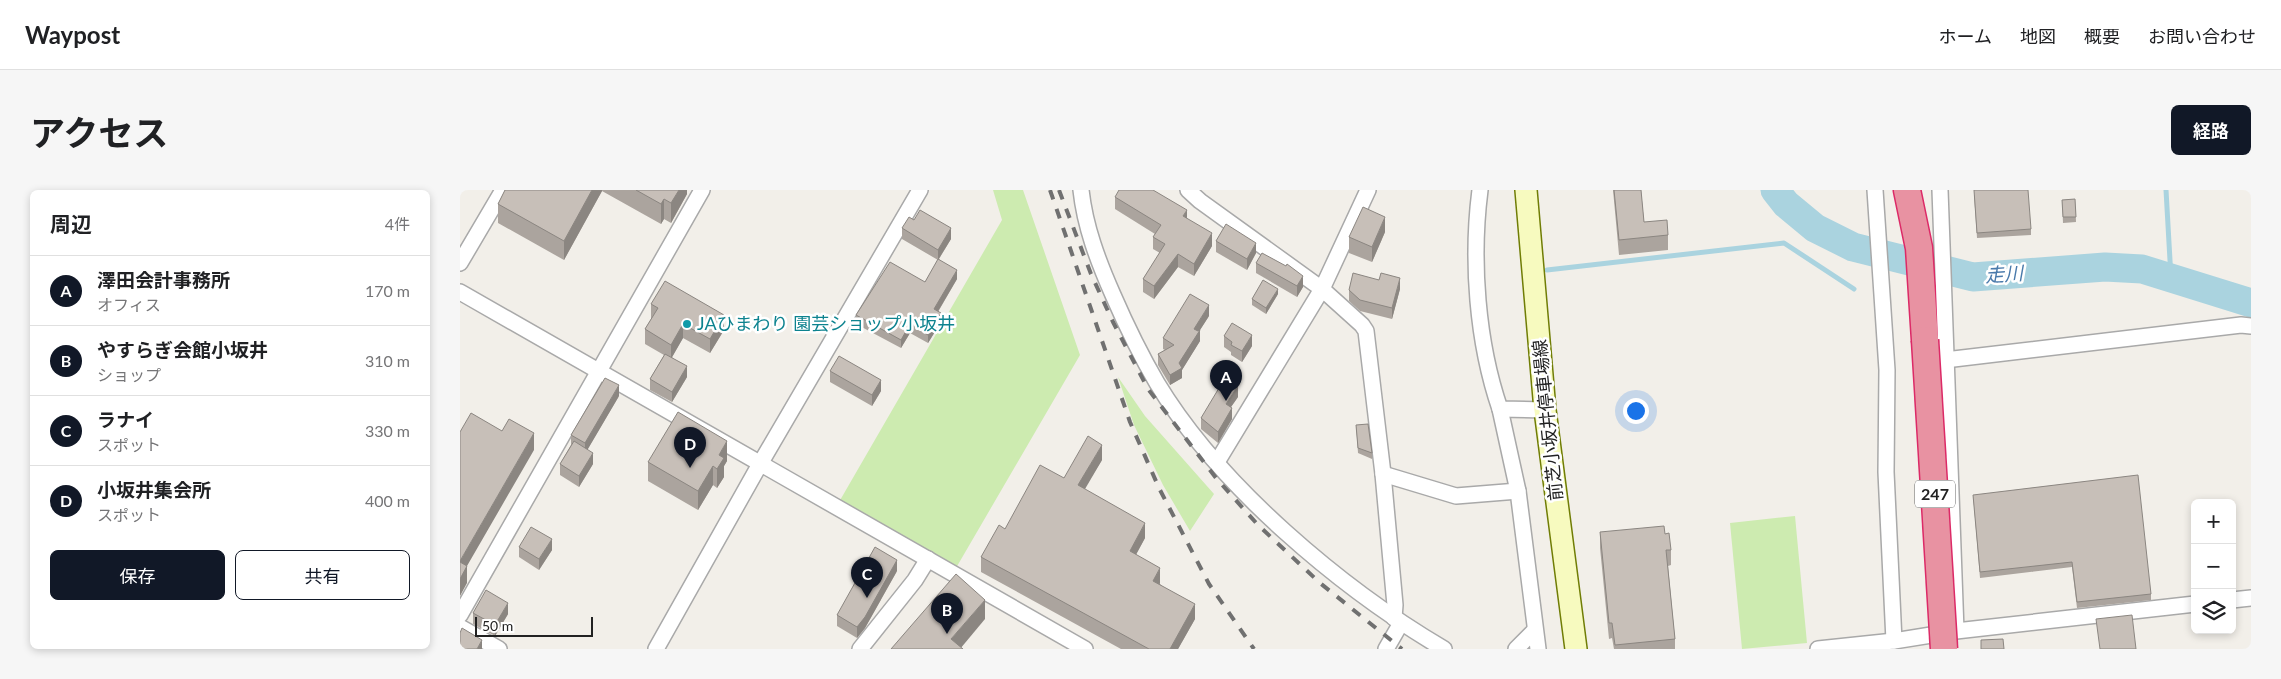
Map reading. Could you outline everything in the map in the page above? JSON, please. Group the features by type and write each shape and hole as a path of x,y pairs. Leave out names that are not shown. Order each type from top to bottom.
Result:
{"highway":[{"name":"247","path":"1907,190 1919,248"},
{"name":"247","path":"1922,190 1919,248 1950,640"}],"main road":[{"name":"前芝小坂井停車場線","path":"1526,190 1545,410 1576,649"}],"street":[{"path":"460,263 503,190"},
{"path":"460,615 702,190"},
{"path":"656,649 760,464 920,190"},
{"path":"1081,190 1083,212 1099,262 1128,331 1158,384 1188,428 1217,462 1262,509 1305,548 1350,586 1397,620 1444,649"},
{"path":"1188,190 1200,201 1322,289 1362,325 1366,331 1383,474 1397,620 1386,649"},
{"path":"1217,462 1322,289 1368,190"},
{"path":"1480,190 1475,227 1482,341 1491,385 1500,409 1518,492 1534,631 1538,649"},
{"path":"1875,190 1887,370 1886,472 1894,641"},
{"path":"1940,190 1950,640"},
{"path":"460,292 1085,649"},
{"path":"1945,360 2116,338 2241,325 2251,326"},
{"path":"1500,409 1545,410"},
{"path":"1383,474 1456,496 1518,492"},
{"path":"860,649 915,580 928,559"},
{"path":"2236,600 2251,598"},
{"path":"1818,649 1894,641 1950,640 2191,605"},
{"path":"460,628 499,649"},
{"path":"1516,649 1534,631"}],"green space":[{"path":"993,190 1023,190 1080,355 956,568 839,502 1002,220"},
{"path":"1118,377 1145,416 1214,494 1190,531 1163,485 1134,425"},
{"path":"1795,516 1807,643 1742,649 1730,523"}],"building":[{"path":"505,190 592,190 564,241 498,204"},
{"path":"636,190 679,190 671,203 664,199 661,204"},
{"path":"1119,190 1153,190 1187,210 1183,216 1212,233 1194,264 1178,254 1154,286 1143,279 1165,244 1153,237 1161,225 1115,197"},
{"path":"1614,190 1641,190 1644,222 1667,220 1668,235 1619,240"},
{"path":"1974,190 2028,190 2031,229 1977,233"},
{"path":"2075,199 2076,217 2063,217 2062,200"},
{"path":"1363,207 1385,217 1372,247 1349,237"},
{"path":"920,210 951,228 938,250 902,228 909,217 914,220"},
{"path":"1226,224 1256,243 1247,259 1216,241"},
{"path":"1262,253 1286,266 1287,264 1303,276 1297,286 1256,263"},
{"path":"938,259 957,270 934,309 941,313 928,335 910,324 901,340 856,315 890,262 925,282"},
{"path":"1353,273 1379,280 1381,273 1400,278 1392,308 1360,300 1349,290"},
{"path":"1263,280 1278,289 1266,308 1252,299"},
{"path":"665,281 724,315 710,339 683,324 671,345 645,329 658,308 651,304"},
{"path":"1190,294 1209,305 1194,329 1200,330 1179,363 1182,368 1170,375 1158,354 1174,345 1163,338"},
{"path":"1232,323 1252,335 1242,351 1231,345 1232,342 1224,336"},
{"path":"665,354 687,366 672,392 650,379"},
{"path":"839,356 881,380 872,395 830,371"},
{"path":"605,378 619,385 585,443 571,435"},
{"path":"1225,378 1238,386 1226,404 1232,408 1218,432 1201,418"},
{"path":"678,412 727,441 719,455 724,458 717,469 713,466 698,491 648,462"},
{"path":"471,413 502,431 509,419 534,433 460,561 460,432"},
{"path":"1368,424 1372,453 1358,448 1356,425"},
{"path":"1088,436 1102,445 1078,485 1145,523 1130,551 1160,568 1153,581 1195,604 1170,649 1149,649 981,557 999,525 1005,529 1040,465 1064,478"},
{"path":"574,441 593,453 579,476 560,464"},
{"path":"2138,475 2151,594 2077,602 2072,562 1980,572 1973,495"},
{"path":"1664,526 1665,534 1669,533 1671,550 1666,550 1675,639 1615,645 1612,623 1609,623 1600,532"},
{"path":"531,527 552,539 539,559 519,547"},
{"path":"875,547 897,560 865,617 857,627 837,615"},
{"path":"460,562 467,566 460,579"},
{"path":"956,574 985,600 951,639 963,649 891,649"},
{"path":"486,590 508,603 495,625 473,613"},
{"path":"2132,615 2136,649 2100,649 2096,619"},
{"path":"462,628 482,640 477,649 460,649 460,633"},
{"path":"2003,639 2004,649 1981,649 1981,640"}],"waterway":[{"name":"走川","path":"1775,190 1786,204 1815,228 1853,247 1973,277 2105,267 2142,269 2251,303"},
{"path":"2166,190 2171,278"},
{"path":"1547,270 1784,243 1854,289"}],"railway":[{"path":"1050,190 1130,422 1159,488 1209,584 1254,649"},
{"path":"1059,190 1091,274 1113,322 1148,389 1216,478 1258,525 1320,583 1402,649"}],"place":[{"name":"JAひまわり 園芸ショップ小坂井","path":"687,324"},
{"name":"澤田会計事務所","path":"1226,401"},
{"name":"小坂井集会所","path":"690,468"},
{"name":"ラナイ","path":"867,598"},
{"name":"やすらぎ会館小坂井","path":"947,634"}]}
